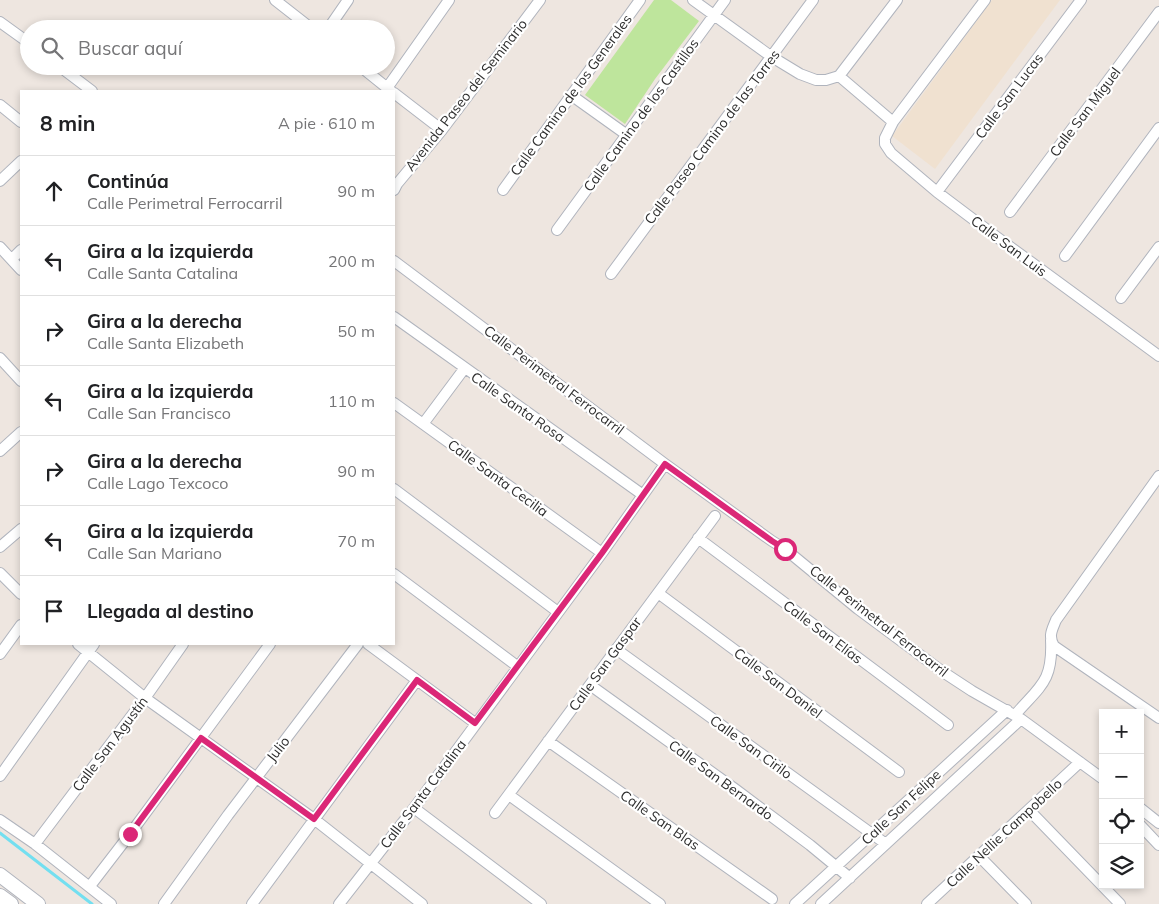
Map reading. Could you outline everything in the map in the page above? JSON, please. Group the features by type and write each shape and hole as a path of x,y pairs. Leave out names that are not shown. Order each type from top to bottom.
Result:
{"main road":[{"path":"0,875 31,902"},
{"path":"0,896 11,904"}],"street":[{"path":"275,0 301,20"},
{"path":"334,20 348,0"},
{"path":"392,90 449,0"},
{"name":"Avenida Paseo del Seminario","path":"395,188 442,130 540,0"},
{"name":"Calle Camino de los Generales","path":"503,190 640,0"},
{"path":"693,0 772,56 808,78 826,80 838,76 896,0"},
{"name":"Calle Camino de los Castillos","path":"557,230 725,0"},
{"name":"Calle Paseo Camino de las Torres","path":"611,274 813,0"},
{"path":"838,76 893,122 985,0"},
{"name":"Calle San Lucas","path":"937,192 1081,0"},
{"name":"Calle San Miguel","path":"1010,212 1159,12"},
{"path":"0,22 20,36"},
{"path":"71,75 91,90"},
{"path":"371,75 390,90"},
{"path":"395,94 442,130"},
{"path":"572,95 627,135"},
{"path":"0,105 20,121"},
{"name":"Calle San Luis","path":"893,122 885,138 887,149 937,192 1159,356"},
{"path":"1065,256 1159,128"},
{"path":"0,181 20,162"},
{"path":"0,247 20,269"},
{"path":"1121,298 1159,247"},
{"path":"12,259 20,251"},
{"name":"Calle Perimetral Ferrocarril","path":"395,262 665,464 764,536 785,549 858,609 943,672 1014,715 1078,764 1099,777"},
{"name":"Calle Santa Rosa","path":"395,318 643,496"},
{"path":"0,358 20,379"},
{"path":"423,424 464,369"},
{"name":"Calle Santa Cecilia","path":"395,404 602,553"},
{"path":"0,451 20,433"},
{"name":"Calle Santa Catalina","path":"338,904 414,808 602,553 665,464"},
{"path":"1014,715 1047,678 1052,658 1053,643 1051,632 1056,620 1159,476"},
{"path":"395,490 558,612"},
{"name":"Calle San Gaspar","path":"495,813 715,516"},
{"path":"0,547 20,530"},
{"name":"Calle San Elías","path":"698,538 948,725"},
{"path":"0,573 20,593"},
{"path":"395,575 517,666"},
{"name":"Calle San Daniel","path":"658,593 899,772"},
{"path":"0,654 20,626"},
{"path":"1053,643 1159,718"},
{"name":"Calle San Agustín","path":"35,844 145,698 182,645"},
{"path":"90,886 269,645"},
{"name":"Julio","path":"164,904 255,778 357,645"},
{"path":"369,645 475,723"},
{"path":"0,776 91,648 145,698 314,819 422,904"},
{"name":"Calle San Cirilo","path":"616,650 886,844"},
{"path":"252,904 417,680"},
{"name":"Calle San Bernardo","path":"590,685 735,789 837,866 850,878"},
{"name":"Calle San Felipe","path":"795,904 872,834 1014,715"},
{"name":"Calle San Felipe","path":"821,904 886,844 1014,715"},
{"name":"Calle San Blas","path":"548,741 772,899"},
{"path":"1078,764 1099,784"},
{"name":"Calle Nellie Campobello","path":"927,904 1078,764"},
{"path":"509,795 660,904"},
{"path":"414,808 541,904"},
{"path":"1029,810 1120,904"},
{"path":"1144,811 1159,822"},
{"path":"0,820 35,844 111,904"},
{"path":"1144,829 1159,845"},
{"path":"979,856 1026,904"}],"shaded area":[{"path":"992,0 1060,0 935,169 892,136"}],"green space":[{"path":"654,0 671,0 699,21 655,79 625,124 585,95"}],"waterway":[{"path":"0,833 92,904"}],"route":[{"path":"130,834 201,738 314,819 417,680 475,723 602,553 665,464 785,549"}]}
